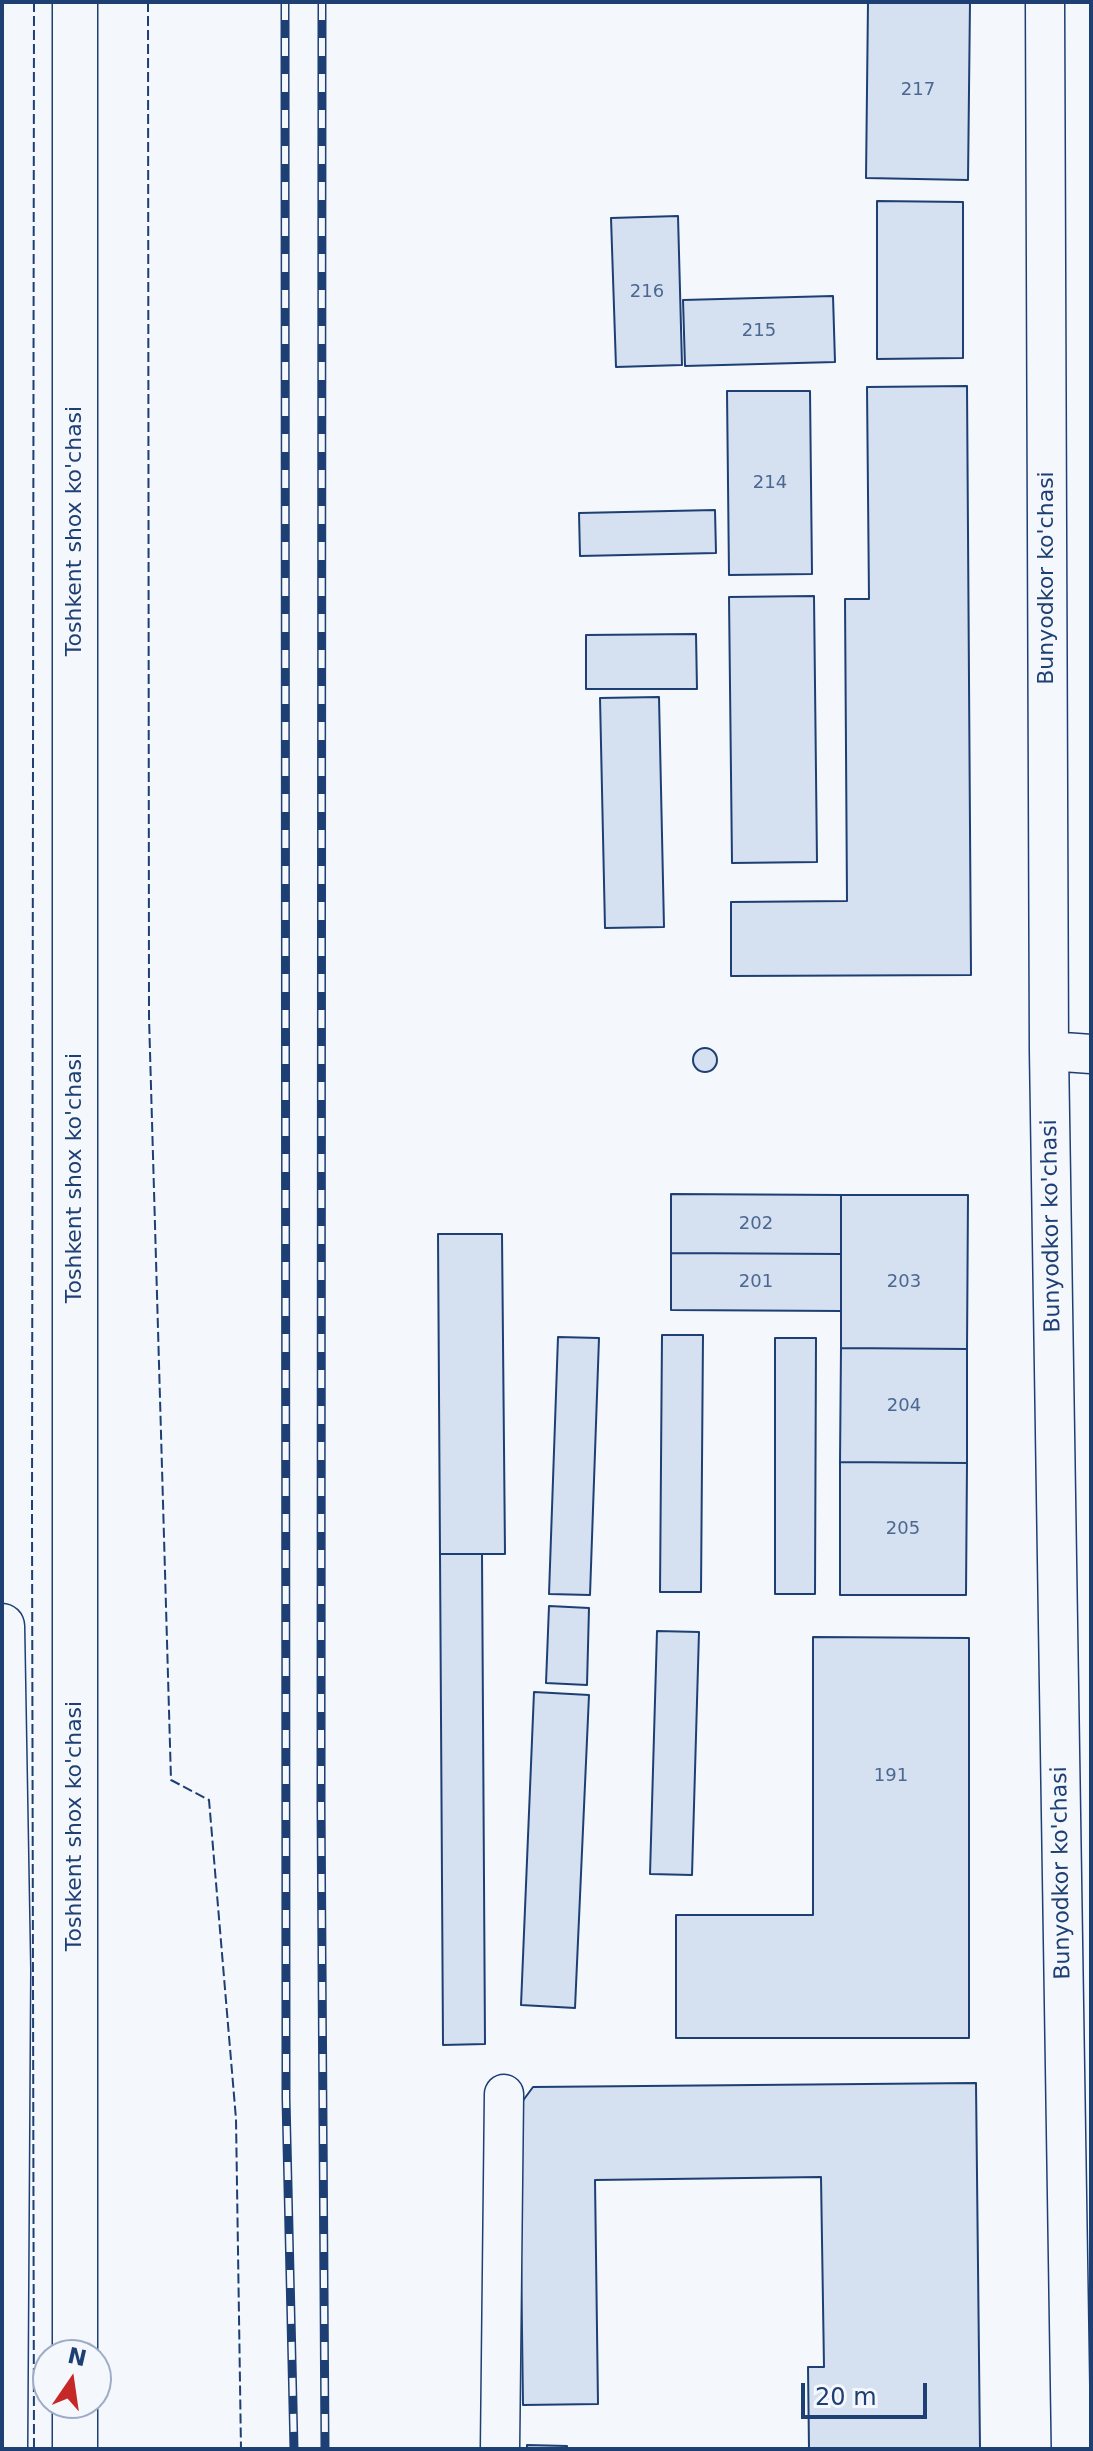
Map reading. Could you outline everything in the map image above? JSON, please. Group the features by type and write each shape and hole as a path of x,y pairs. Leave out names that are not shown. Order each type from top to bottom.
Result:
{"highway":[{"name":"Toshkent shox ko'chasi","path":"75,2 75,2339"},
{"path":"2,1626 5,2449"},
{"path":"75,2419 75,2449"}],"street":[{"name":"Bunyodkor ko'chasi","path":"1045,2 1049,1051 1071,2449"},
{"path":"1049,1051 1091,1054"},
{"path":"500,2449 504,2094"}],"building":[{"path":"868,2 970,2 968,180 866,178"},
{"path":"877,201 963,202 963,358 877,359"},
{"path":"678,216 682,365 616,367 611,218"},
{"path":"833,296 835,362 685,366 683,300"},
{"path":"967,386 971,975 731,976 731,902 847,901 845,599 869,599 867,387"},
{"path":"727,391 810,391 812,574 729,575"},
{"path":"715,510 716,553 580,556 579,513"},
{"path":"814,596 817,862 732,863 729,597"},
{"path":"696,634 697,689 586,689 586,635"},
{"path":"659,697 664,927 605,928 600,698"},
{"path":"705,1048 716,1055 717,1060 710,1071 705,1072 694,1065 693,1060 700,1049"},
{"path":"671,1194 841,1195 841,1254 671,1253"},
{"path":"841,1195 968,1195 967,1349 841,1348"},
{"path":"438,1234 502,1234 505,1554 440,1554"},
{"path":"671,1253 841,1254 841,1311 671,1310"},
{"path":"662,1335 703,1335 701,1592 660,1592"},
{"path":"558,1337 599,1338 590,1595 549,1594"},
{"path":"775,1338 816,1338 815,1594 775,1594"},
{"path":"841,1348 967,1349 967,1463 840,1462"},
{"path":"840,1462 967,1463 966,1595 840,1595"},
{"path":"440,1554 482,1554 485,2044 443,2045"},
{"path":"549,1606 589,1608 587,1685 546,1683"},
{"path":"657,1631 699,1632 692,1875 650,1874"},
{"path":"813,1637 969,1638 969,2038 676,2038 676,1915 813,1915"},
{"path":"534,1692 589,1695 575,2008 521,2005"},
{"path":"976,2083 980,2449 809,2449 808,2367 824,2367 821,2177 595,2180 598,2404 523,2405 519,2106 533,2087"},
{"path":"527,2445 567,2446 567,2449 527,2449"}],"railway":[{"path":"285,2 286,2099 294,2449"},
{"path":"322,2 321,1799 325,2449"}],"fence":[{"path":"34,2 34,2449"},
{"path":"148,2 149,1017 171,1780 209,1800 236,2119 241,2449"}]}
